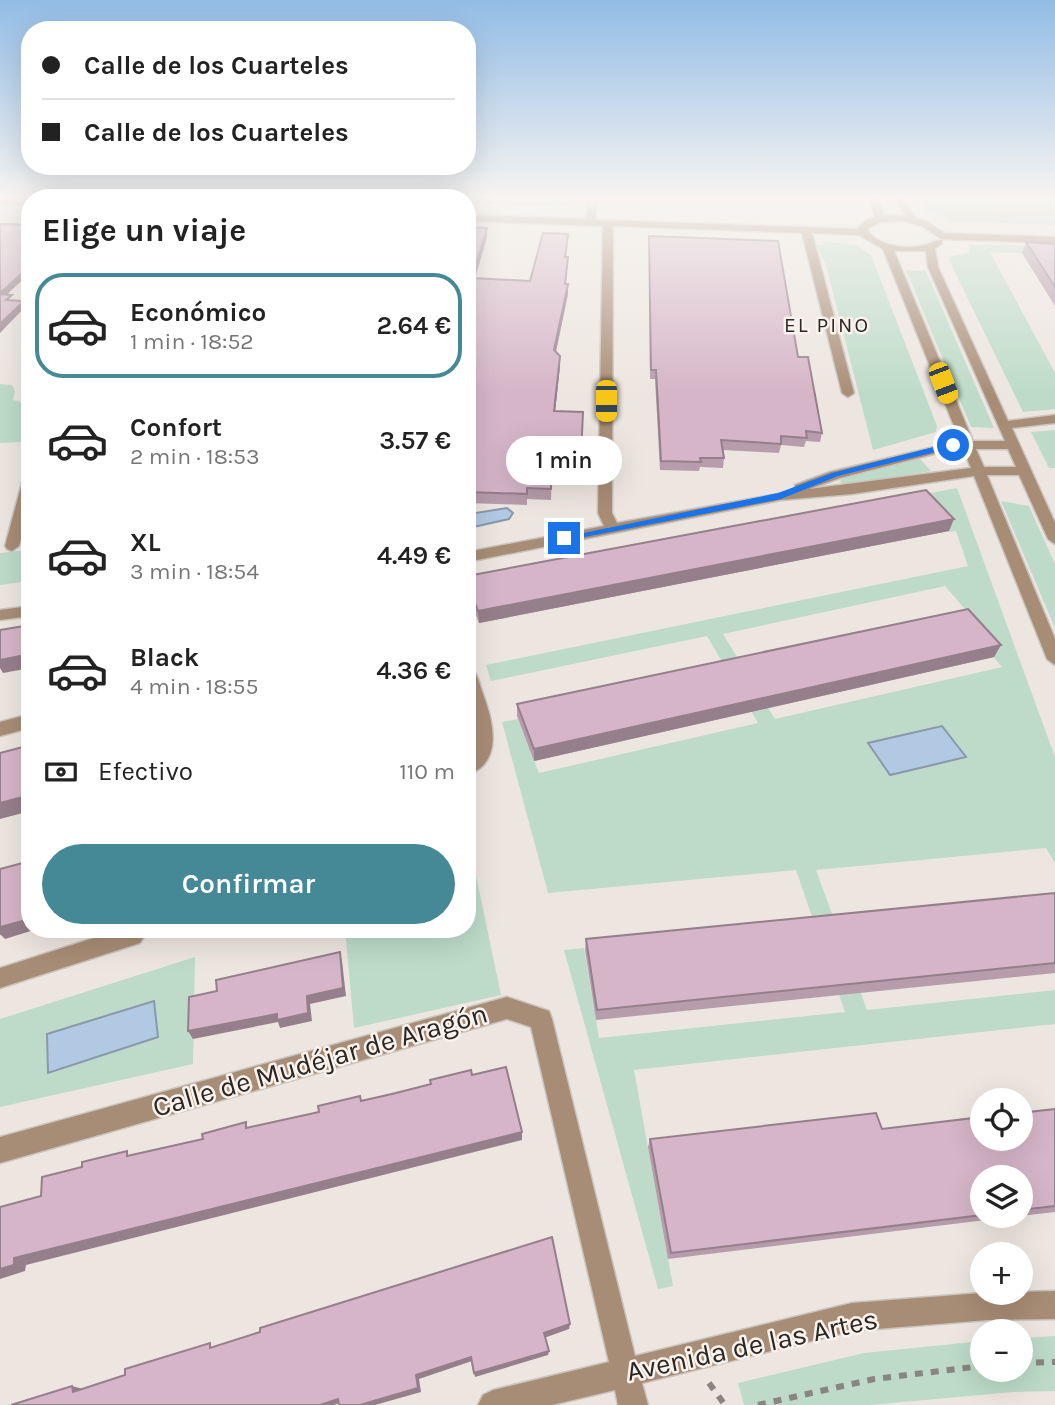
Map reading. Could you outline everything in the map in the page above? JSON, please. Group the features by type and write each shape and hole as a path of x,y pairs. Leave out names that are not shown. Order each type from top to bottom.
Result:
{"street":[{"path":"607,264 604,513 612,528"},
{"path":"815,264 848,393"},
{"path":"897,264 1055,659"},
{"path":"932,264 1055,539"},
{"path":"1003,425 1055,419"},
{"path":"781,496 835,475 923,452 967,444 1013,445"},
{"path":"476,555 781,496 852,490 979,471 1023,471"},
{"path":"12,546 21,512"},
{"path":"0,615 21,612"},
{"path":"476,703 487,740 484,752 476,763"},
{"path":"0,729 21,723"},
{"path":"0,978 126,938"},
{"name":"Calle de Mudéjar de Aragón","path":"0,1150 507,1008 541,1018 633,1405"},
{"name":"Avenida de las Artes","path":"493,1405 852,1318 987,1306 1055,1305"}],"path":[{"path":"1033,1363 1055,1362"},
{"path":"758,1405 874,1379 970,1367"}],"green space":[{"path":"874,264 937,426 936,432 873,450 826,265"},
{"path":"951,264 996,264 1055,373 1055,409 1023,412"},
{"path":"906,270 926,271 994,428 971,427"},
{"path":"0,384 12,385 15,391 13,400 21,402 21,442 0,443"},
{"path":"1055,430 1055,468 1049,468 1031,432"},
{"path":"920,459 931,471 849,485 839,482 842,479"},
{"path":"957,488 1055,757 1055,863 1046,848 816,870 867,1010 1055,990 1055,1024 634,1070 673,1286 658,1289 564,950 584,948 599,1038 845,1012 796,870 548,893 502,722 518,719 539,773 758,723 707,636 491,681 486,665 968,566 956,531 949,532 915,496","holes":["945,586 972,617 961,620 1002,667 775,719 723,634"]},
{"path":"1001,501 1029,506 1055,564 1055,628"},
{"path":"21,551 21,582 0,585 0,553"},
{"path":"476,875 501,995 354,1028 346,938 476,938"},
{"path":"195,957 193,1064 0,1107 0,1019"},
{"path":"1055,1336 1055,1391 1013,1392 870,1405 744,1405 738,1383 864,1353 970,1342 970,1382 1033,1382 1033,1337"}],"water":[{"path":"507,508 513,513 509,519 476,526 476,513"},
{"path":"942,726 966,757 890,775 868,743"},
{"path":"154,1001 158,1037 48,1073 47,1034"}],"building":[{"path":"0,264 21,264 21,274 0,293"},
{"path":"535,264 567,264 565,284 568,284 554,350 560,356 554,411 583,412 581,456 552,454 551,489 527,488 527,494 476,492 476,278 530,281"},
{"path":"649,264 782,264 798,357 808,357 822,433 806,431 807,438 781,436 781,444 721,440 724,458 700,458 701,462 661,461 656,370 651,370"},
{"path":"1040,264 1055,264 1055,287"},
{"path":"0,294 12,295 6,300 21,301 21,304 0,324"},
{"path":"926,490 954,519 478,611 476,574"},
{"path":"968,609 1001,645 534,749 517,704"},
{"path":"21,626 21,656 0,660 0,630"},
{"path":"21,747 21,797 0,803 0,753"},
{"path":"21,863 21,921 0,927 0,869"},
{"path":"1055,893 1055,963 597,1010 586,939"},
{"path":"340,952 343,988 307,996 308,1013 277,1020 277,1014 188,1031 189,997 217,991 216,980"},
{"path":"506,1067 522,1132 14,1258 14,1265 0,1269 0,1207 41,1196 42,1177 82,1167 82,1162 127,1151 127,1156 203,1139 202,1134 246,1122 246,1128 319,1112 318,1106 360,1096 361,1101 431,1084 430,1080 471,1070 472,1075"},
{"path":"1055,1109 1055,1206 1033,1209 1033,1165 970,1165 970,1216 671,1253 650,1139 876,1113 882,1129 970,1118 970,1151 1033,1151 1033,1112"},
{"path":"552,1237 570,1324 544,1333 549,1351 474,1373 471,1357 416,1375 418,1388 360,1405 339,1405 338,1399 320,1405 11,1405 72,1386 73,1392 125,1375 125,1369 210,1343 210,1348 260,1332 260,1328"}],"district":[{"name":"EL PINO","path":"827,325"}],"route":[{"path":"564,538 781,496 835,475 953,445"}]}
